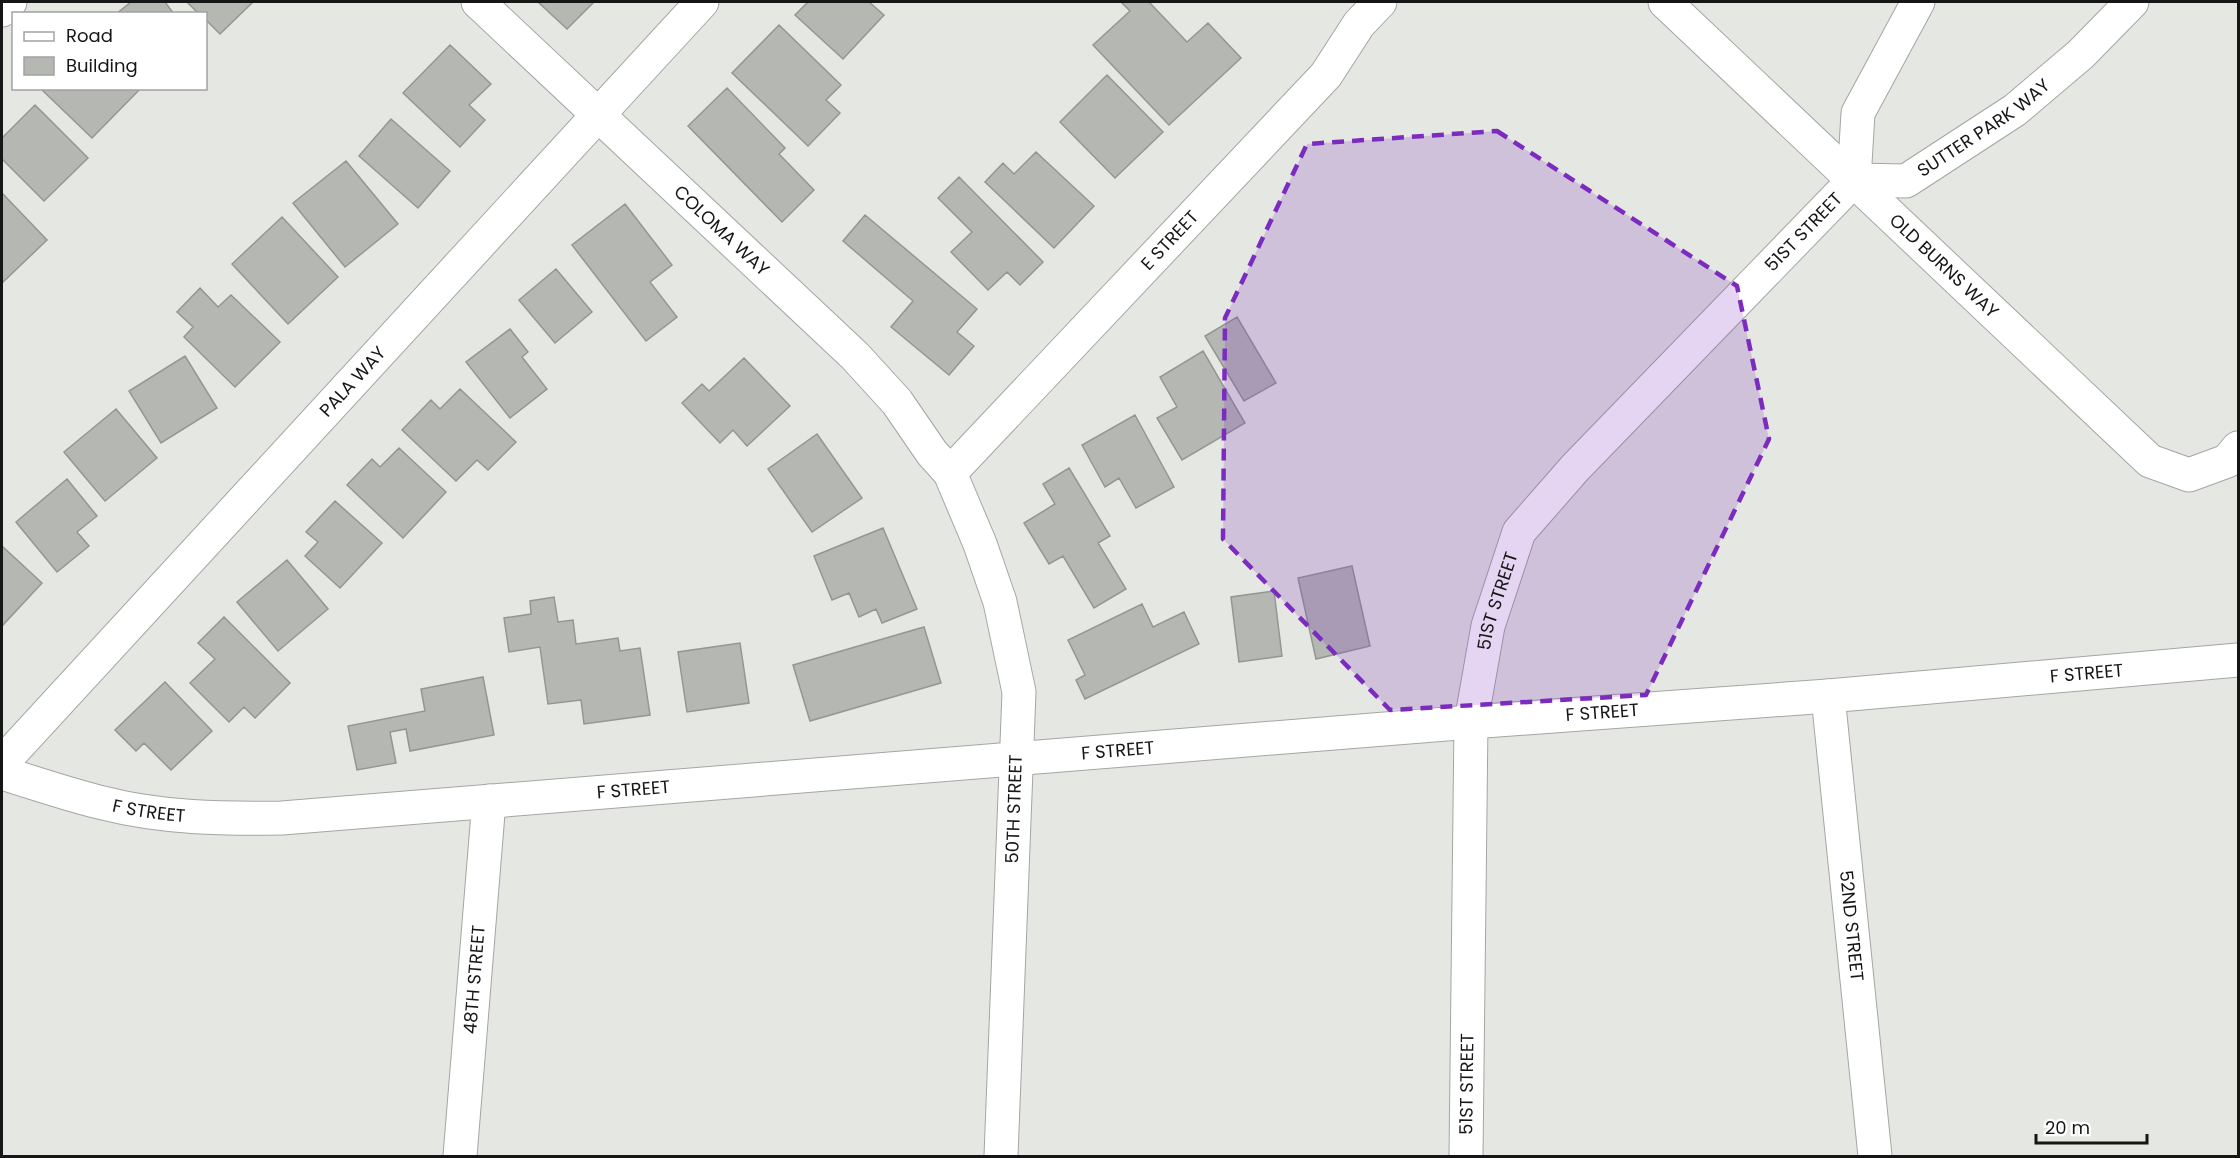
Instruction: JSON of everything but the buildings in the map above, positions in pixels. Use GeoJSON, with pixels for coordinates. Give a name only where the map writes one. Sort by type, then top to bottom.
{"type":"FeatureCollection","features":[{"type":"Feature","properties":{"kind":"street"},"geometry":{"type":"LineString","coordinates":[[2,10],[10,2]]}},
{"type":"Feature","properties":{"kind":"street","name":"COLOMA WAY"},"geometry":{"type":"LineString","coordinates":[[478,2],[855,356],[897,402],[932,453],[950,473]]}},
{"type":"Feature","properties":{"kind":"street","name":"PALA WAY"},"geometry":{"type":"LineString","coordinates":[[2,763],[702,2]]}},
{"type":"Feature","properties":{"kind":"street","name":"E STREET"},"geometry":{"type":"LineString","coordinates":[[950,473],[1326,75],[1359,24],[1380,2]]}},
{"type":"Feature","properties":{"kind":"street","name":"OLD BURNS WAY"},"geometry":{"type":"LineString","coordinates":[[1665,2],[2150,460],[2189,475],[2227,461],[2238,447]]}},
{"type":"Feature","properties":{"kind":"street"},"geometry":{"type":"LineString","coordinates":[[1854,180],[1858,113],[1918,2]]}},
{"type":"Feature","properties":{"kind":"street","name":"SUTTER PARK WAY"},"geometry":{"type":"LineString","coordinates":[[1854,180],[1906,181],[2015,110],[2082,54],[2132,2]]}},
{"type":"Feature","properties":{"kind":"street","name":"51ST STREET"},"geometry":{"type":"LineString","coordinates":[[1466,1156],[1471,722],[1488,626],[1519,532],[1575,468],[1854,180]]}},
{"type":"Feature","properties":{"kind":"street","name":"50TH STREET"},"geometry":{"type":"LineString","coordinates":[[950,473],[980,544],[1000,602],[1019,692],[1001,1156]]}},
{"type":"Feature","properties":{"kind":"street","name":"F STREET"},"geometry":{"type":"LineString","coordinates":[[2,773],[103,803],[160,814],[218,819],[282,818],[1471,722],[1828,696],[2238,660]]}},
{"type":"Feature","properties":{"kind":"street","name":"52ND STREET"},"geometry":{"type":"LineString","coordinates":[[1828,696],[1875,1156]]}},
{"type":"Feature","properties":{"kind":"street","name":"48TH STREET"},"geometry":{"type":"LineString","coordinates":[[460,1156],[489,801]]}},
{"type":"Feature","properties":{"kind":"highlighted area"},"geometry":{"type":"Polygon","coordinates":[[[1497,131],[1737,286],[1769,439],[1646,695],[1390,710],[1223,539],[1225,318],[1307,144],[1497,131]]]}}]}
